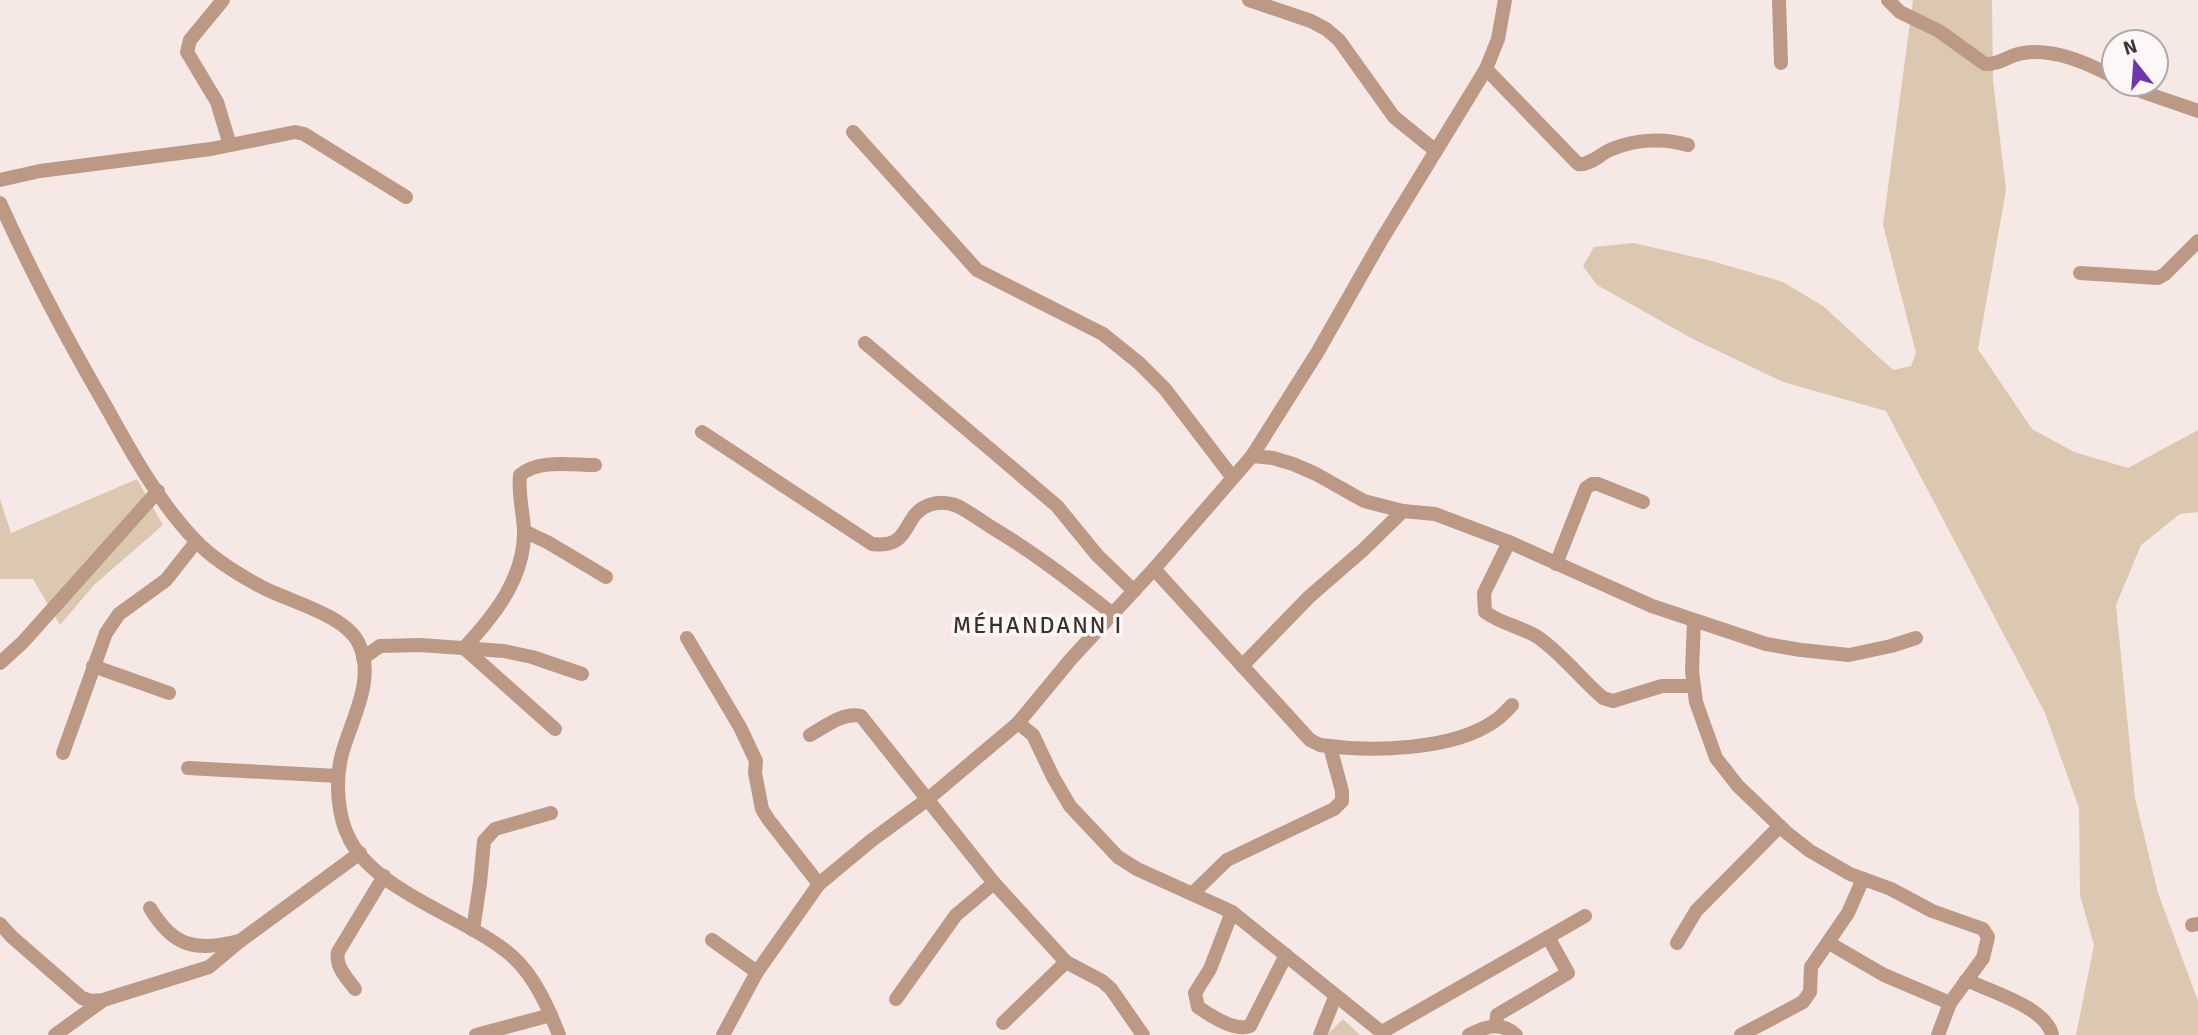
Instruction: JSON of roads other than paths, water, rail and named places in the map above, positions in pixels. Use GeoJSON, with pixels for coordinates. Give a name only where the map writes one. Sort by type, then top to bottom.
{"type":"FeatureCollection","features":[{"type":"Feature","properties":{"kind":"street"},"geometry":{"type":"LineString","coordinates":[[223,0],[190,40],[187,52],[217,102],[230,145]]}},
{"type":"Feature","properties":{"kind":"street"},"geometry":{"type":"LineString","coordinates":[[1248,0],[1311,21],[1326,29],[1339,40],[1394,117],[1436,151]]}},
{"type":"Feature","properties":{"kind":"street"},"geometry":{"type":"LineString","coordinates":[[723,1035],[757,972],[819,884],[872,840],[928,799],[1018,723],[1070,659],[1154,569],[1252,456],[1317,353],[1382,239],[1486,69],[1497,39],[1505,0]]}},
{"type":"Feature","properties":{"kind":"street"},"geometry":{"type":"LineString","coordinates":[[1779,0],[1781,63]]}},
{"type":"Feature","properties":{"kind":"street"},"geometry":{"type":"LineString","coordinates":[[1888,0],[1900,12],[1939,31],[1985,64],[1994,64],[2024,52],[2083,61],[2100,70]]}},
{"type":"Feature","properties":{"kind":"street"},"geometry":{"type":"LineString","coordinates":[[1486,69],[1578,164],[1584,165],[1612,148],[1633,143],[1656,140],[1688,145]]}},
{"type":"Feature","properties":{"kind":"street"},"geometry":{"type":"LineString","coordinates":[[2160,98],[2198,111]]}},
{"type":"Feature","properties":{"kind":"street"},"geometry":{"type":"LineString","coordinates":[[853,132],[977,270],[1103,334],[1139,363],[1165,389],[1233,478]]}},
{"type":"Feature","properties":{"kind":"street"},"geometry":{"type":"LineString","coordinates":[[0,180],[40,171],[230,145],[280,134],[304,134],[406,197]]}},
{"type":"Feature","properties":{"kind":"street"},"geometry":{"type":"LineString","coordinates":[[0,203],[76,354],[128,446],[196,542],[220,562],[259,586],[331,617],[347,627],[359,643],[363,658],[359,711],[342,754],[338,776],[342,817],[350,840],[384,876],[512,956],[529,975],[559,1035]]}},
{"type":"Feature","properties":{"kind":"street"},"geometry":{"type":"LineString","coordinates":[[2080,273],[2158,278],[2198,240]]}},
{"type":"Feature","properties":{"kind":"street"},"geometry":{"type":"LineString","coordinates":[[865,343],[1057,506],[1097,555],[1134,591]]}},
{"type":"Feature","properties":{"kind":"street"},"geometry":{"type":"LineString","coordinates":[[702,432],[872,544],[886,546],[897,541],[925,506],[939,502],[956,506],[1033,552],[1113,614]]}},
{"type":"Feature","properties":{"kind":"street"},"geometry":{"type":"LineString","coordinates":[[1252,456],[1293,464],[1364,501],[1435,514],[1509,542],[1652,606],[1766,644],[1849,654],[1916,638]]}},
{"type":"Feature","properties":{"kind":"street"},"geometry":{"type":"LineString","coordinates":[[464,648],[489,622],[507,594],[521,561],[524,531],[520,475],[540,466],[595,465]]}},
{"type":"Feature","properties":{"kind":"street"},"geometry":{"type":"LineString","coordinates":[[1556,564],[1586,488],[1591,484],[1598,484],[1643,502]]}},
{"type":"Feature","properties":{"kind":"street"},"geometry":{"type":"LineString","coordinates":[[0,663],[23,642],[158,491]]}},
{"type":"Feature","properties":{"kind":"street"},"geometry":{"type":"LineString","coordinates":[[1242,666],[1309,597],[1353,560],[1403,510]]}},
{"type":"Feature","properties":{"kind":"street"},"geometry":{"type":"LineString","coordinates":[[524,531],[607,578]]}},
{"type":"Feature","properties":{"kind":"street"},"geometry":{"type":"LineString","coordinates":[[63,753],[106,633],[119,614],[166,580],[196,542]]}},
{"type":"Feature","properties":{"kind":"street"},"geometry":{"type":"LineString","coordinates":[[1509,542],[1484,593],[1486,612],[1537,637],[1603,698],[1614,701],[1662,686],[1693,686]]}},
{"type":"Feature","properties":{"kind":"street"},"geometry":{"type":"LineString","coordinates":[[1154,569],[1310,740],[1320,745],[1417,747],[1447,741],[1496,721],[1512,705]]}},
{"type":"Feature","properties":{"kind":"street"},"geometry":{"type":"LineString","coordinates":[[1694,621],[1693,686],[1708,735],[1722,768],[1780,826],[1810,851],[1932,911],[1983,929],[1988,937],[1983,958],[1950,1003],[1938,1035]]}},
{"type":"Feature","properties":{"kind":"street"},"geometry":{"type":"LineString","coordinates":[[687,638],[740,727],[755,761],[762,809],[819,884]]}},
{"type":"Feature","properties":{"kind":"street"},"geometry":{"type":"LineString","coordinates":[[363,658],[380,646],[464,648],[504,651],[532,657],[582,674]]}},
{"type":"Feature","properties":{"kind":"street"},"geometry":{"type":"LineString","coordinates":[[464,648],[555,729]]}},
{"type":"Feature","properties":{"kind":"street"},"geometry":{"type":"LineString","coordinates":[[93,666],[169,693]]}},
{"type":"Feature","properties":{"kind":"street"},"geometry":{"type":"LineString","coordinates":[[810,735],[842,717],[852,714],[861,716],[994,883],[1066,962],[1102,981],[1111,989],[1143,1035]]}},
{"type":"Feature","properties":{"kind":"street"},"geometry":{"type":"LineString","coordinates":[[1018,723],[1033,735],[1070,806],[1118,857],[1137,869],[1233,912],[1335,997],[1384,1033],[1585,916]]}},
{"type":"Feature","properties":{"kind":"street"},"geometry":{"type":"LineString","coordinates":[[1193,893],[1227,860],[1334,809],[1342,801],[1342,791],[1330,747]]}},
{"type":"Feature","properties":{"kind":"street"},"geometry":{"type":"LineString","coordinates":[[188,768],[338,776]]}},
{"type":"Feature","properties":{"kind":"street"},"geometry":{"type":"LineString","coordinates":[[473,930],[484,841],[495,829],[551,813]]}},
{"type":"Feature","properties":{"kind":"street"},"geometry":{"type":"LineString","coordinates":[[1677,943],[1696,911],[1780,826]]}},
{"type":"Feature","properties":{"kind":"street"},"geometry":{"type":"LineString","coordinates":[[0,924],[82,998],[91,1001],[103,1000],[209,967],[360,853]]}},
{"type":"Feature","properties":{"kind":"street"},"geometry":{"type":"LineString","coordinates":[[355,989],[339,968],[338,952],[384,876]]}},
{"type":"Feature","properties":{"kind":"street"},"geometry":{"type":"LineString","coordinates":[[1741,1035],[1760,1031],[1803,1002],[1810,992],[1811,967],[1848,913],[1863,879]]}},
{"type":"Feature","properties":{"kind":"street"},"geometry":{"type":"LineString","coordinates":[[897,999],[956,915],[994,883]]}},
{"type":"Feature","properties":{"kind":"street"},"geometry":{"type":"LineString","coordinates":[[150,908],[172,936],[188,945],[204,947],[240,941]]}},
{"type":"Feature","properties":{"kind":"street"},"geometry":{"type":"LineString","coordinates":[[1233,912],[1210,969],[1195,993],[1198,1007],[1236,1027],[1250,1026],[1286,955]]}},
{"type":"Feature","properties":{"kind":"street"},"geometry":{"type":"LineString","coordinates":[[1496,1026],[1497,1015],[1567,974],[1548,937]]}},
{"type":"Feature","properties":{"kind":"street"},"geometry":{"type":"LineString","coordinates":[[712,940],[757,972]]}},
{"type":"Feature","properties":{"kind":"street"},"geometry":{"type":"LineString","coordinates":[[1829,943],[1884,975],[1950,1003]]}},
{"type":"Feature","properties":{"kind":"street"},"geometry":{"type":"LineString","coordinates":[[1003,1023],[1066,962]]}},
{"type":"Feature","properties":{"kind":"street"},"geometry":{"type":"LineString","coordinates":[[1966,980],[2029,1008],[2048,1023],[2052,1035]]}},
{"type":"Feature","properties":{"kind":"street"},"geometry":{"type":"LineString","coordinates":[[1320,1035],[1335,997]]}},
{"type":"Feature","properties":{"kind":"street"},"geometry":{"type":"LineString","coordinates":[[55,1035],[103,1000]]}},
{"type":"Feature","properties":{"kind":"street"},"geometry":{"type":"LineString","coordinates":[[476,1035],[551,1015]]}},
{"type":"Feature","properties":{"kind":"street"},"geometry":{"type":"LineString","coordinates":[[1469,1035],[1483,1028],[1496,1026],[1505,1027],[1516,1035]]}},
{"type":"Feature","properties":{"kind":"district","name":"MÉHANDANN I"},"geometry":{"type":"Point","coordinates":[1038,625]}}]}
